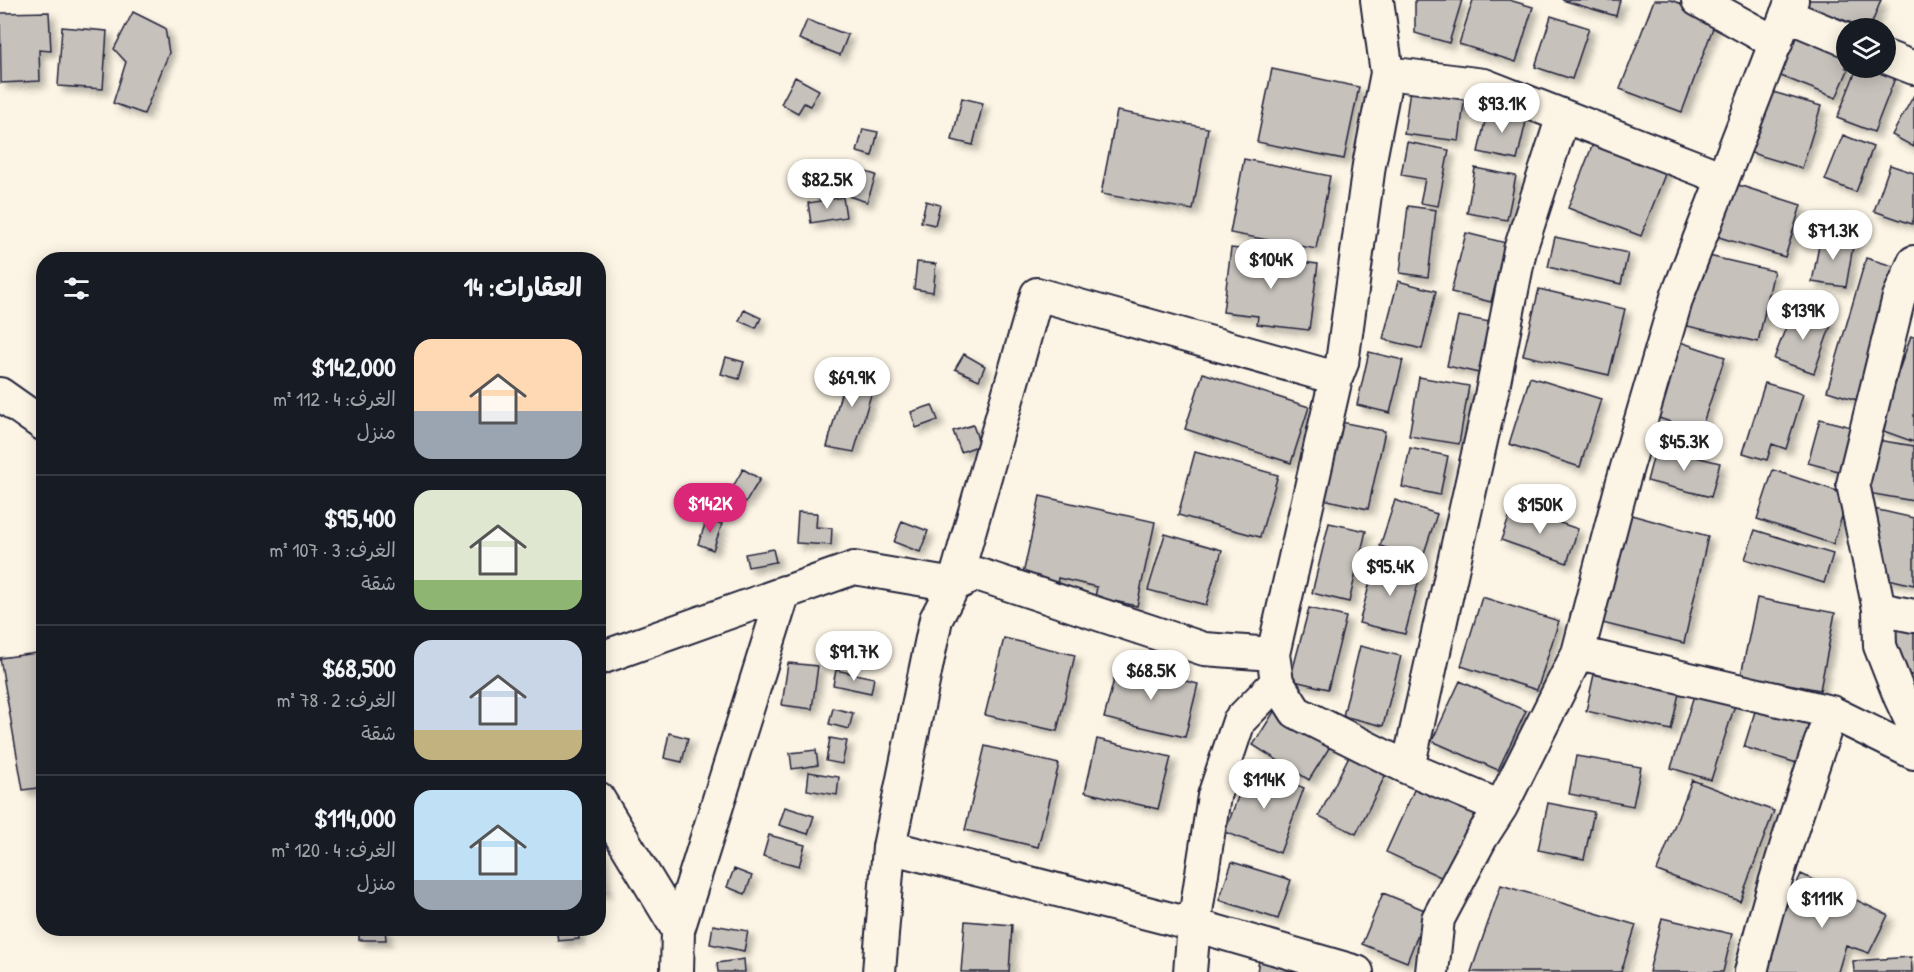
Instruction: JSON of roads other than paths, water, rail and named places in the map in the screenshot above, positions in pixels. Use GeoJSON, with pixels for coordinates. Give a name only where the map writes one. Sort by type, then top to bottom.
{"type":"FeatureCollection","features":[{"type":"Feature","properties":{"kind":"street"},"geometry":{"type":"LineString","coordinates":[[1190,972],[1194,925],[1214,796],[1239,721],[1275,668],[1336,378],[1342,363],[1369,165],[1387,73],[1377,0]]}},
{"type":"Feature","properties":{"kind":"street"},"geometry":{"type":"LineString","coordinates":[[1698,0],[1785,19],[1836,37]]}},
{"type":"Feature","properties":{"kind":"street"},"geometry":{"type":"LineString","coordinates":[[1432,972],[1438,919],[1480,837],[1502,807],[1578,653],[1623,481],[1677,297],[1785,19]]}},
{"type":"Feature","properties":{"kind":"street"},"geometry":{"type":"LineString","coordinates":[[1896,61],[1914,68]]}},
{"type":"Feature","properties":{"kind":"street"},"geometry":{"type":"LineString","coordinates":[[1387,73],[1484,85],[1723,178]]}},
{"type":"Feature","properties":{"kind":"street"},"geometry":{"type":"LineString","coordinates":[[1408,768],[1493,387],[1520,250],[1563,116]]}},
{"type":"Feature","properties":{"kind":"street"},"geometry":{"type":"LineString","coordinates":[[1914,262],[1899,297],[1853,484],[1879,609],[1880,646],[1914,727]]}},
{"type":"Feature","properties":{"kind":"street"},"geometry":{"type":"LineString","coordinates":[[879,972],[889,847],[936,619],[954,585],[1037,294],[1336,378]]}},
{"type":"Feature","properties":{"kind":"street"},"geometry":{"type":"LineString","coordinates":[[0,394],[36,419]]}},
{"type":"Feature","properties":{"kind":"street"},"geometry":{"type":"LineString","coordinates":[[606,656],[854,568],[954,585],[977,574],[1204,649],[1275,668],[1296,712],[1408,768],[1502,807]]}},
{"type":"Feature","properties":{"kind":"street"},"geometry":{"type":"LineString","coordinates":[[677,972],[678,930],[784,592]]}},
{"type":"Feature","properties":{"kind":"street"},"geometry":{"type":"LineString","coordinates":[[1879,609],[1914,616]]}},
{"type":"Feature","properties":{"kind":"street"},"geometry":{"type":"LineString","coordinates":[[1578,653],[1831,712],[1914,753]]}},
{"type":"Feature","properties":{"kind":"street"},"geometry":{"type":"LineString","coordinates":[[1751,972],[1762,924],[1782,859],[1831,712]]}},
{"type":"Feature","properties":{"kind":"street"},"geometry":{"type":"LineString","coordinates":[[606,811],[678,930]]}},
{"type":"Feature","properties":{"kind":"street"},"geometry":{"type":"LineString","coordinates":[[889,847],[1194,925],[1358,972]]}}]}
